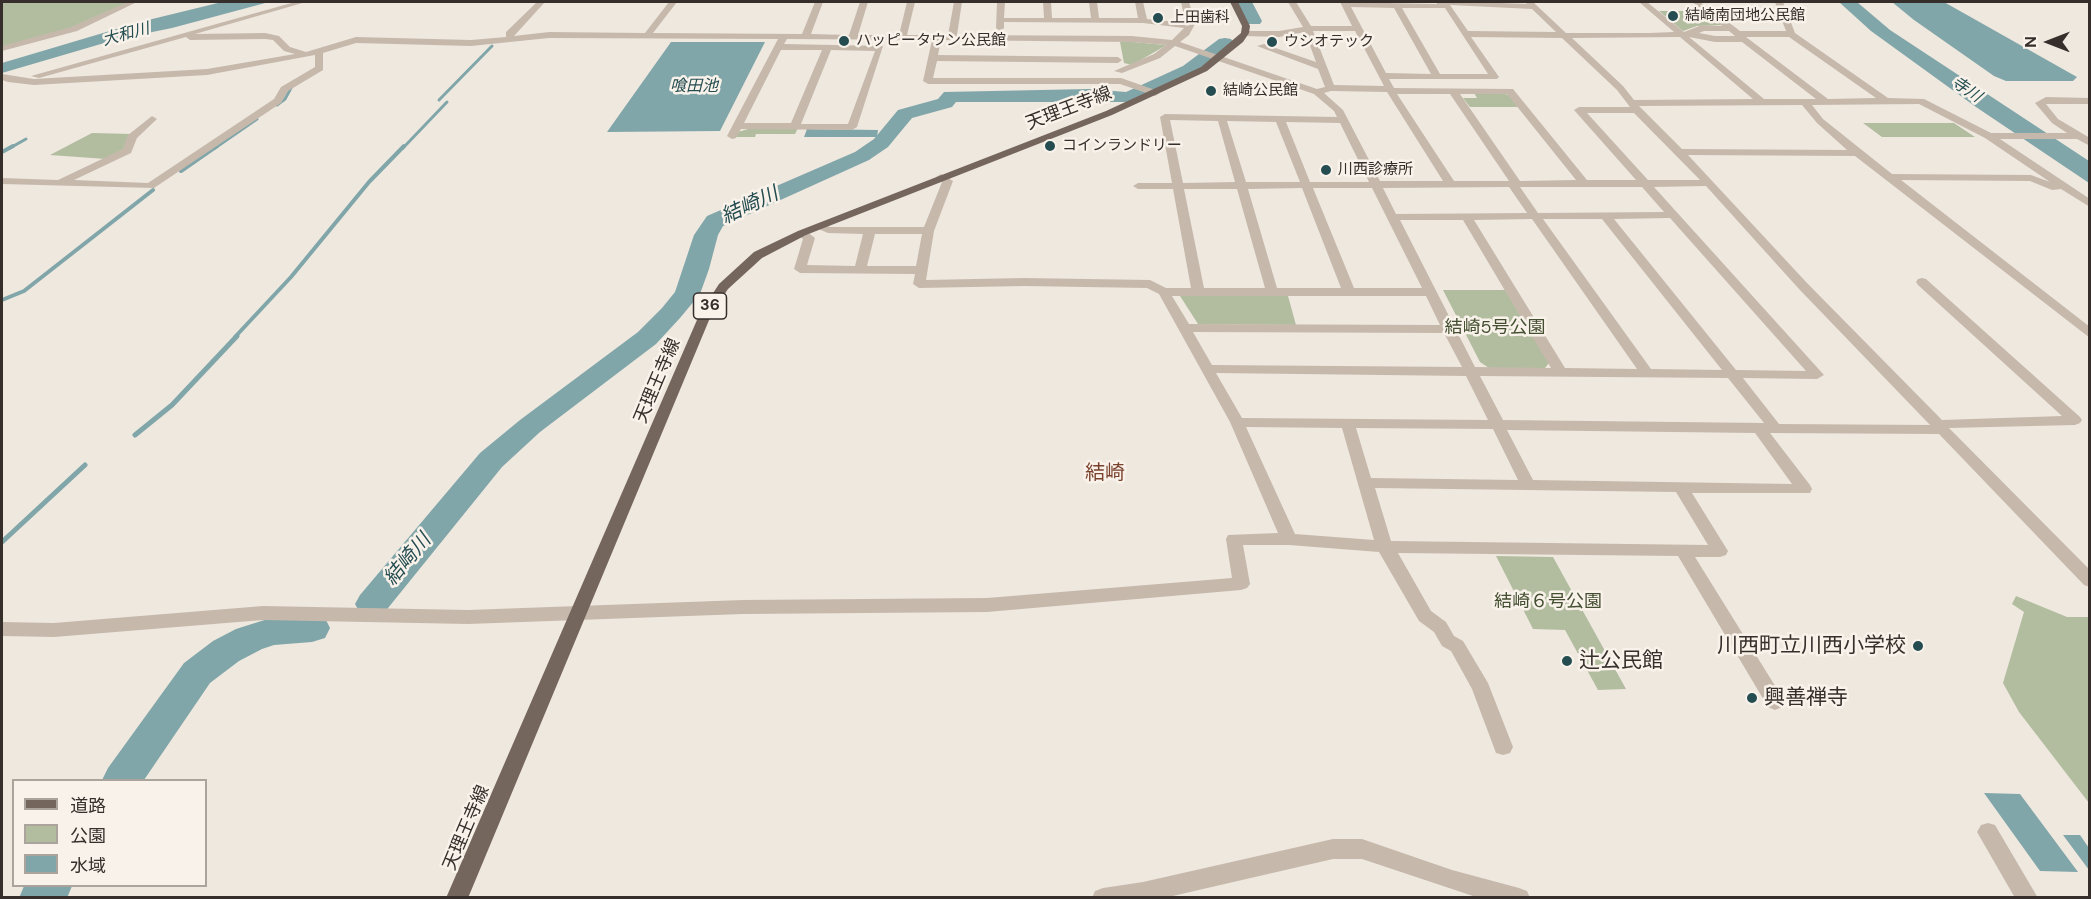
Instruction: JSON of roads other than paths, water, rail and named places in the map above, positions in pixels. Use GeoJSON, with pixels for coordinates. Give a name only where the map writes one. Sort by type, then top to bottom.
{"type":"FeatureCollection","features":[{"type":"Feature","properties":{"kind":"main road"},"geometry":{"type":"LineString","coordinates":[[1234,2],[1246,27],[1245,33]]}},
{"type":"Feature","properties":{"kind":"main road","name":"天理王寺線"},"geometry":{"type":"LineString","coordinates":[[457,897],[706,313],[714,299],[747,263],[772,247],[941,177],[1155,93],[1204,69],[1245,33]]}},
{"type":"Feature","properties":{"kind":"street"},"geometry":{"type":"LineString","coordinates":[[2,50],[74,29],[133,2]]}},
{"type":"Feature","properties":{"kind":"street"},"geometry":{"type":"LineString","coordinates":[[2,87],[11,79],[302,2]]}},
{"type":"Feature","properties":{"kind":"street"},"geometry":{"type":"LineString","coordinates":[[511,38],[509,34],[541,2]]}},
{"type":"Feature","properties":{"kind":"street"},"geometry":{"type":"LineString","coordinates":[[647,36],[673,2]]}},
{"type":"Feature","properties":{"kind":"street"},"geometry":{"type":"LineString","coordinates":[[806,35],[819,2]]}},
{"type":"Feature","properties":{"kind":"street"},"geometry":{"type":"LineString","coordinates":[[853,36],[864,2]]}},
{"type":"Feature","properties":{"kind":"street"},"geometry":{"type":"LineString","coordinates":[[903,36],[911,2]]}},
{"type":"Feature","properties":{"kind":"street"},"geometry":{"type":"LineString","coordinates":[[952,37],[958,2]]}},
{"type":"Feature","properties":{"kind":"street"},"geometry":{"type":"LineString","coordinates":[[999,38],[1001,2]]}},
{"type":"Feature","properties":{"kind":"street"},"geometry":{"type":"LineString","coordinates":[[1047,2],[1048,20]]}},
{"type":"Feature","properties":{"kind":"street"},"geometry":{"type":"LineString","coordinates":[[1093,2],[1095,20]]}},
{"type":"Feature","properties":{"kind":"street"},"geometry":{"type":"LineString","coordinates":[[1139,2],[1143,21]]}},
{"type":"Feature","properties":{"kind":"street"},"geometry":{"type":"LineString","coordinates":[[1120,76],[1156,56],[1186,33],[1191,21],[1185,2]]}},
{"type":"Feature","properties":{"kind":"street"},"geometry":{"type":"LineString","coordinates":[[1292,2],[1308,29],[1330,88]]}},
{"type":"Feature","properties":{"kind":"street"},"geometry":{"type":"LineString","coordinates":[[1440,2],[1532,4],[1620,88],[1634,106],[1710,183],[1803,286],[2090,581]]}},
{"type":"Feature","properties":{"kind":"street"},"geometry":{"type":"LineString","coordinates":[[1643,2],[1686,33],[1762,102]]}},
{"type":"Feature","properties":{"kind":"street"},"geometry":{"type":"LineString","coordinates":[[1696,2],[1826,102]]}},
{"type":"Feature","properties":{"kind":"street"},"geometry":{"type":"LineString","coordinates":[[1779,2],[1791,34],[1886,100]]}},
{"type":"Feature","properties":{"kind":"street"},"geometry":{"type":"LineString","coordinates":[[1344,3],[1447,6],[1494,77],[1384,76]]}},
{"type":"Feature","properties":{"kind":"street"},"geometry":{"type":"LineString","coordinates":[[1344,3],[1390,90],[1450,184]]}},
{"type":"Feature","properties":{"kind":"street"},"geometry":{"type":"LineString","coordinates":[[1397,6],[1437,77]]}},
{"type":"Feature","properties":{"kind":"street"},"geometry":{"type":"LineString","coordinates":[[1714,15],[1784,16]]}},
{"type":"Feature","properties":{"kind":"street"},"geometry":{"type":"LineString","coordinates":[[1001,20],[1143,21],[1190,26]]}},
{"type":"Feature","properties":{"kind":"street"},"geometry":{"type":"LineString","coordinates":[[1245,33],[1278,34],[1308,29],[1359,28]]}},
{"type":"Feature","properties":{"kind":"street"},"geometry":{"type":"LineString","coordinates":[[1686,33],[1702,28],[1738,34],[1791,34]]}},
{"type":"Feature","properties":{"kind":"street"},"geometry":{"type":"LineString","coordinates":[[1466,34],[1686,33],[1715,39],[1738,34]]}},
{"type":"Feature","properties":{"kind":"street"},"geometry":{"type":"LineString","coordinates":[[11,79],[207,72],[320,52],[344,42],[356,40],[471,43],[549,35],[806,35],[1115,39],[1174,43],[1317,92],[1333,104],[1528,485]]}},
{"type":"Feature","properties":{"kind":"street"},"geometry":{"type":"LineString","coordinates":[[732,136],[784,35]]}},
{"type":"Feature","properties":{"kind":"street"},"geometry":{"type":"LineString","coordinates":[[103,56],[186,38],[265,36],[276,38],[287,49],[306,53]]}},
{"type":"Feature","properties":{"kind":"street"},"geometry":{"type":"LineString","coordinates":[[937,37],[928,81],[1120,76],[1155,93]]}},
{"type":"Feature","properties":{"kind":"street"},"geometry":{"type":"LineString","coordinates":[[1115,39],[1120,76]]}},
{"type":"Feature","properties":{"kind":"street"},"geometry":{"type":"LineString","coordinates":[[1261,46],[1322,67]]}},
{"type":"Feature","properties":{"kind":"street"},"geometry":{"type":"LineString","coordinates":[[738,126],[852,127],[880,48],[778,47]]}},
{"type":"Feature","properties":{"kind":"street"},"geometry":{"type":"LineString","coordinates":[[795,126],[828,47]]}},
{"type":"Feature","properties":{"kind":"street"},"geometry":{"type":"LineString","coordinates":[[2,181],[150,186],[278,101],[284,90],[320,68],[320,52]]}},
{"type":"Feature","properties":{"kind":"street"},"geometry":{"type":"LineString","coordinates":[[932,58],[1118,60]]}},
{"type":"Feature","properties":{"kind":"street"},"geometry":{"type":"LineString","coordinates":[[1317,92],[1330,88],[1510,91],[1584,184]]}},
{"type":"Feature","properties":{"kind":"street"},"geometry":{"type":"LineString","coordinates":[[1453,91],[1514,178],[1515,188],[1648,375]]}},
{"type":"Feature","properties":{"kind":"street"},"geometry":{"type":"LineString","coordinates":[[2090,101],[2046,100],[2040,103],[2055,121],[2075,136],[2090,143]]}},
{"type":"Feature","properties":{"kind":"street"},"geometry":{"type":"LineString","coordinates":[[1209,369],[1816,375],[1579,110],[1762,102],[1921,101],[1993,136],[2090,204]]}},
{"type":"Feature","properties":{"kind":"street"},"geometry":{"type":"LineString","coordinates":[[1806,103],[1820,121],[1857,153],[1938,213],[2090,334]]}},
{"type":"Feature","properties":{"kind":"street"},"geometry":{"type":"LineString","coordinates":[[1198,292],[1165,117],[1343,120]]}},
{"type":"Feature","properties":{"kind":"street"},"geometry":{"type":"LineString","coordinates":[[57,184],[127,151],[135,133],[152,119]]}},
{"type":"Feature","properties":{"kind":"street"},"geometry":{"type":"LineString","coordinates":[[1222,119],[1272,292]]}},
{"type":"Feature","properties":{"kind":"street"},"geometry":{"type":"LineString","coordinates":[[1280,119],[1349,292]]}},
{"type":"Feature","properties":{"kind":"street"},"geometry":{"type":"LineString","coordinates":[[1993,136],[2075,136]]}},
{"type":"Feature","properties":{"kind":"street"},"geometry":{"type":"LineString","coordinates":[[1680,152],[1857,153]]}},
{"type":"Feature","properties":{"kind":"street"},"geometry":{"type":"LineString","coordinates":[[941,177],[948,181],[928,231],[919,284],[1024,282],[1150,284],[1164,292],[1430,292]]}},
{"type":"Feature","properties":{"kind":"street"},"geometry":{"type":"LineString","coordinates":[[1890,177],[2031,178],[2076,195]]}},
{"type":"Feature","properties":{"kind":"street"},"geometry":{"type":"LineString","coordinates":[[1138,186],[1710,183]]}},
{"type":"Feature","properties":{"kind":"street"},"geometry":{"type":"LineString","coordinates":[[1392,217],[1673,215]]}},
{"type":"Feature","properties":{"kind":"street"},"geometry":{"type":"LineString","coordinates":[[1467,216],[1561,373]]}},
{"type":"Feature","properties":{"kind":"street"},"geometry":{"type":"LineString","coordinates":[[1606,216],[1776,429]]}},
{"type":"Feature","properties":{"kind":"street"},"geometry":{"type":"LineString","coordinates":[[820,226],[828,230],[928,231]]}},
{"type":"Feature","properties":{"kind":"street"},"geometry":{"type":"LineString","coordinates":[[860,269],[870,231]]}},
{"type":"Feature","properties":{"kind":"street"},"geometry":{"type":"LineString","coordinates":[[802,233],[809,238],[800,269],[921,270]]}},
{"type":"Feature","properties":{"kind":"street"},"geometry":{"type":"LineString","coordinates":[[1237,422],[1937,430],[1943,428],[1946,423],[2075,420],[1922,282]]}},
{"type":"Feature","properties":{"kind":"street"},"geometry":{"type":"LineString","coordinates":[[1164,292],[1237,422],[1289,539]]}},
{"type":"Feature","properties":{"kind":"street"},"geometry":{"type":"LineString","coordinates":[[1185,328],[1449,329]]}},
{"type":"Feature","properties":{"kind":"street"},"geometry":{"type":"LineString","coordinates":[[1348,424],[1384,547],[1391,555],[1425,616],[1440,627],[1448,641],[1457,646],[1480,688],[1503,747]]}},
{"type":"Feature","properties":{"kind":"street"},"geometry":{"type":"LineString","coordinates":[[1367,483],[1804,489],[1759,428]]}},
{"type":"Feature","properties":{"kind":"street"},"geometry":{"type":"LineString","coordinates":[[2,629],[54,630],[262,613],[468,617],[743,607],[987,605],[1241,585],[1234,539],[1289,539],[1384,547],[1720,551],[1681,488]]}},
{"type":"Feature","properties":{"kind":"street"},"geometry":{"type":"LineString","coordinates":[[1683,550],[1775,702]]}},
{"type":"Feature","properties":{"kind":"street"},"geometry":{"type":"LineString","coordinates":[[1988,832],[2027,897]]}},
{"type":"Feature","properties":{"kind":"street"},"geometry":{"type":"LineString","coordinates":[[1103,897],[1143,892],[1333,849],[1362,849],[1452,880],[1519,897]]}},
{"type":"Feature","properties":{"kind":"water","name":"大和川"},"geometry":{"type":"Polygon","coordinates":[[[222,2],[269,2],[172,28],[118,39],[2,73],[2,63],[140,22],[222,2]]]}},
{"type":"Feature","properties":{"kind":"water","name":"寺川"},"geometry":{"type":"Polygon","coordinates":[[[1839,2],[1857,2],[1890,30],[2089,161],[2089,183],[1976,107],[1871,31],[1839,2]]]}},
{"type":"Feature","properties":{"kind":"water"},"geometry":{"type":"Polygon","coordinates":[[[1892,2],[1944,2],[2077,77],[2073,81],[2006,81],[1994,76],[1892,2]]]}},
{"type":"Feature","properties":{"kind":"water","name":"喰田池"},"geometry":{"type":"Polygon","coordinates":[[[671,42],[765,42],[720,131],[607,132],[671,42]]]}},
{"type":"Feature","properties":{"kind":"water"},"geometry":{"type":"Polygon","coordinates":[[[807,129],[878,130],[877,137],[804,137],[807,129]]]}},
{"type":"Feature","properties":{"kind":"water"},"geometry":{"type":"Polygon","coordinates":[[[1984,793],[2020,794],[2078,872],[2040,871],[1984,793]]]}},
{"type":"Feature","properties":{"kind":"water"},"geometry":{"type":"Polygon","coordinates":[[[2063,835],[2080,835],[2089,848],[2089,870],[2063,835]]]}},
{"type":"Feature","properties":{"kind":"waterway","name":"結崎川"},"geometry":{"type":"LineString","coordinates":[[1244,2],[1254,21]]}},
{"type":"Feature","properties":{"kind":"waterway","name":"結崎川"},"geometry":{"type":"LineString","coordinates":[[372,604],[491,460],[530,426],[647,338],[671,313],[687,294],[697,269],[706,235],[715,221],[862,156],[881,143],[905,114],[945,103],[951,96],[1089,95],[1129,98],[1189,70],[1225,43]]}},
{"type":"Feature","properties":{"kind":"waterway"},"geometry":{"type":"LineString","coordinates":[[439,100],[492,46]]}},
{"type":"Feature","properties":{"kind":"waterway"},"geometry":{"type":"LineString","coordinates":[[277,105],[285,99],[291,88]]}},
{"type":"Feature","properties":{"kind":"waterway"},"geometry":{"type":"LineString","coordinates":[[403,148],[447,102]]}},
{"type":"Feature","properties":{"kind":"waterway"},"geometry":{"type":"LineString","coordinates":[[215,148],[257,119]]}},
{"type":"Feature","properties":{"kind":"waterway"},"geometry":{"type":"LineString","coordinates":[[10,148],[26,139]]}},
{"type":"Feature","properties":{"kind":"waterway"},"geometry":{"type":"LineString","coordinates":[[2,152],[13,146]]}},
{"type":"Feature","properties":{"kind":"waterway"},"geometry":{"type":"LineString","coordinates":[[181,171],[217,146]]}},
{"type":"Feature","properties":{"kind":"waterway"},"geometry":{"type":"LineString","coordinates":[[235,337],[291,277],[369,182],[404,146]]}},
{"type":"Feature","properties":{"kind":"waterway"},"geometry":{"type":"LineString","coordinates":[[2,300],[24,291],[153,190]]}},
{"type":"Feature","properties":{"kind":"waterway"},"geometry":{"type":"LineString","coordinates":[[135,435],[172,405],[237,336]]}},
{"type":"Feature","properties":{"kind":"waterway"},"geometry":{"type":"LineString","coordinates":[[2,542],[85,465]]}},
{"type":"Feature","properties":{"kind":"waterway","name":"結崎川"},"geometry":{"type":"LineString","coordinates":[[123,779],[197,673],[226,651],[249,639],[274,631],[312,628]]}},
{"type":"Feature","properties":{"kind":"waterway","name":"結崎川"},"geometry":{"type":"LineString","coordinates":[[41,898],[49,887]]}},
{"type":"Feature","properties":{"kind":"place","name":"結崎南団地公民館"},"geometry":{"type":"Point","coordinates":[1673,16]}},
{"type":"Feature","properties":{"kind":"place","name":"上田歯科"},"geometry":{"type":"Point","coordinates":[1158,18]}},
{"type":"Feature","properties":{"kind":"place","name":"ハッピータウン公民館"},"geometry":{"type":"Point","coordinates":[844,41]}},
{"type":"Feature","properties":{"kind":"place","name":"ウシオテック"},"geometry":{"type":"Point","coordinates":[1272,42]}},
{"type":"Feature","properties":{"kind":"place","name":"結崎公民館"},"geometry":{"type":"Point","coordinates":[1211,91]}},
{"type":"Feature","properties":{"kind":"place","name":"コインランドリー"},"geometry":{"type":"Point","coordinates":[1050,146]}},
{"type":"Feature","properties":{"kind":"place","name":"川西診療所"},"geometry":{"type":"Point","coordinates":[1326,170]}},
{"type":"Feature","properties":{"kind":"place","name":"川西町立川西小学校"},"geometry":{"type":"Point","coordinates":[1918,646]}},
{"type":"Feature","properties":{"kind":"place","name":"辻公民館"},"geometry":{"type":"Point","coordinates":[1567,661]}},
{"type":"Feature","properties":{"kind":"place","name":"興善禅寺"},"geometry":{"type":"Point","coordinates":[1752,698]}},
{"type":"Feature","properties":{"kind":"district","name":"結崎"},"geometry":{"type":"Point","coordinates":[1105,474]}},
{"type":"Feature","properties":{"kind":"park label","name":"結崎5号公園"},"geometry":{"type":"Point","coordinates":[1495,328]}},
{"type":"Feature","properties":{"kind":"park label","name":"結崎６号公園"},"geometry":{"type":"Point","coordinates":[1548,602]}}]}
